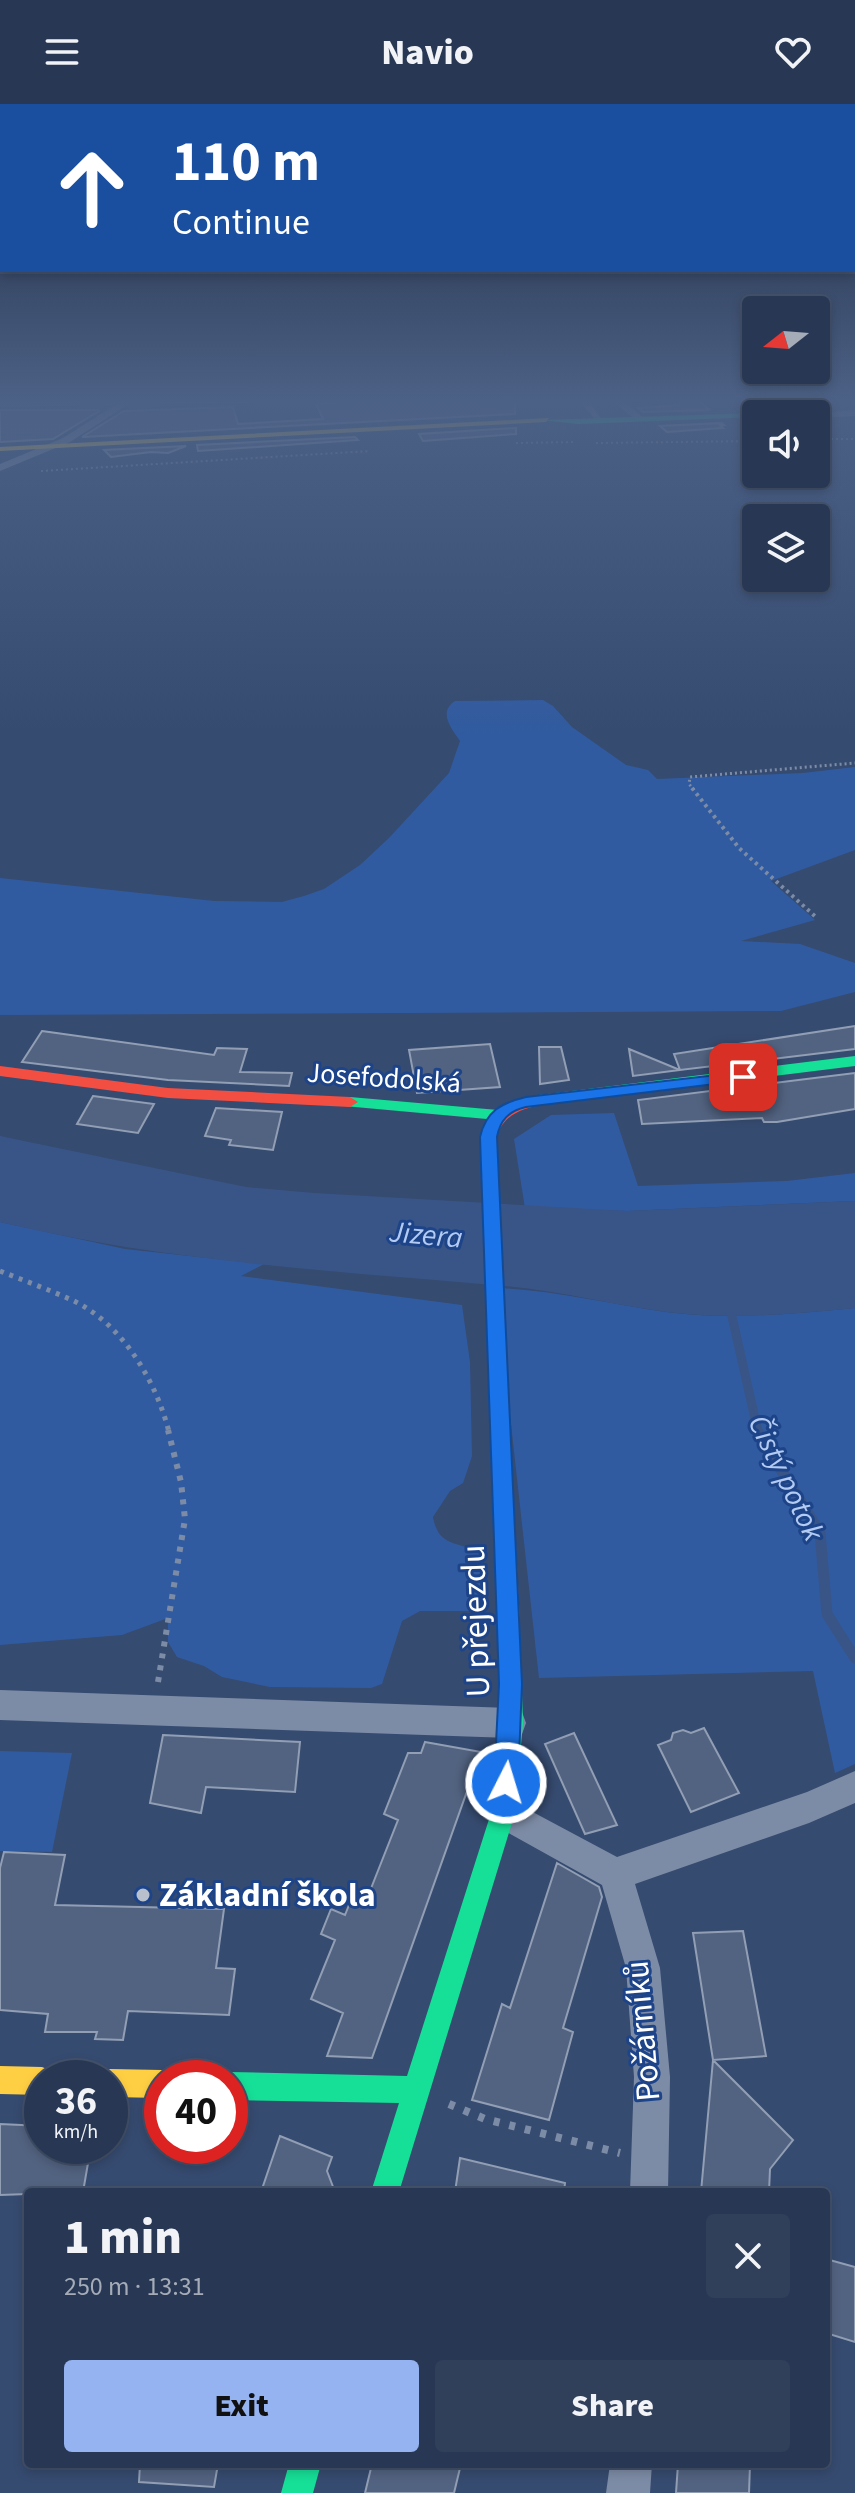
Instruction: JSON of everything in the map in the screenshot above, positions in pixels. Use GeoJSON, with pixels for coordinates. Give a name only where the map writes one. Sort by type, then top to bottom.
{"type":"FeatureCollection","features":[{"type":"Feature","properties":{"kind":"street","name":"Josefodolská"},"geometry":{"type":"LineString","coordinates":[[0,1071],[168,1093],[399,1105],[498,1115],[509,1106],[526,1102],[855,1061]]}},
{"type":"Feature","properties":{"kind":"street","name":"U přejezdu"},"geometry":{"type":"LineString","coordinates":[[386,2188],[503,1813],[511,1723],[511,1684],[488,1137],[492,1122],[498,1115]]}},
{"type":"Feature","properties":{"kind":"street"},"geometry":{"type":"LineString","coordinates":[[0,1705],[511,1723]]}},
{"type":"Feature","properties":{"kind":"street"},"geometry":{"type":"LineString","coordinates":[[503,1813],[615,1874],[809,1807],[855,1787]]}},
{"type":"Feature","properties":{"kind":"street","name":"Požárníků"},"geometry":{"type":"LineString","coordinates":[[615,1874],[643,1968],[652,2077],[650,2177]]}},
{"type":"Feature","properties":{"kind":"street"},"geometry":{"type":"LineString","coordinates":[[0,2080],[24,2081]]}},
{"type":"Feature","properties":{"kind":"street"},"geometry":{"type":"LineString","coordinates":[[248,2086],[415,2090]]}},
{"type":"Feature","properties":{"kind":"street"},"geometry":{"type":"LineString","coordinates":[[297,2493],[304,2468]]}},
{"type":"Feature","properties":{"kind":"street"},"geometry":{"type":"LineString","coordinates":[[628,2493],[631,2468]]}},
{"type":"Feature","properties":{"kind":"path"},"geometry":{"type":"LineString","coordinates":[[817,918],[739,848],[689,784],[690,777],[855,763]]}},
{"type":"Feature","properties":{"kind":"path"},"geometry":{"type":"LineString","coordinates":[[0,1271],[76,1302],[103,1320],[134,1353],[164,1414],[181,1482],[185,1519],[153,1710]]}},
{"type":"Feature","properties":{"kind":"path"},"geometry":{"type":"LineString","coordinates":[[415,2090],[485,2119],[650,2177]]}},
{"type":"Feature","properties":{"kind":"shaded area"},"geometry":{"type":"Polygon","coordinates":[[[543,700],[553,706],[572,727],[626,765],[648,770],[657,779],[803,773],[855,767],[855,850],[771,881],[815,920],[741,941],[800,944],[855,963],[855,992],[781,1011],[0,1015],[0,878],[214,901],[282,902],[304,896],[324,889],[360,865],[449,773],[460,741],[450,726],[447,710],[450,705],[455,701],[543,700]]]}},
{"type":"Feature","properties":{"kind":"shaded area"},"geometry":{"type":"Polygon","coordinates":[[[614,1113],[638,1186],[787,1181],[855,1173],[855,1201],[627,1211],[525,1208],[514,1139],[551,1115],[614,1113]]]}},
{"type":"Feature","properties":{"kind":"shaded area"},"geometry":{"type":"Polygon","coordinates":[[[0,1222],[125,1249],[264,1264],[241,1276],[462,1305],[470,1362],[472,1456],[463,1483],[450,1491],[433,1517],[440,1535],[445,1539],[481,1555],[485,1578],[480,1611],[420,1611],[402,1621],[382,1684],[371,1688],[270,1687],[222,1677],[204,1666],[177,1657],[168,1642],[168,1618],[122,1635],[0,1645],[0,1222]]]}},
{"type":"Feature","properties":{"kind":"shaded area"},"geometry":{"type":"Polygon","coordinates":[[[496,1288],[539,1291],[644,1309],[713,1316],[855,1308],[855,1764],[835,1773],[813,1671],[539,1678],[496,1288]]]}},
{"type":"Feature","properties":{"kind":"shaded area"},"geometry":{"type":"Polygon","coordinates":[[[0,1751],[72,1753],[52,1852],[0,1851],[0,1751]]]}},
{"type":"Feature","properties":{"kind":"water","name":"Jizera"},"geometry":{"type":"Polygon","coordinates":[[[0,1136],[246,1187],[314,1193],[627,1211],[855,1201],[855,1308],[761,1315],[691,1314],[526,1288],[188,1256],[62,1236],[0,1222],[0,1136]]]}},
{"type":"Feature","properties":{"kind":"building"},"geometry":{"type":"Polygon","coordinates":[[[855,1026],[855,1049],[680,1070],[674,1054],[855,1026]]]}},
{"type":"Feature","properties":{"kind":"building"},"geometry":{"type":"Polygon","coordinates":[[[42,1031],[214,1055],[217,1048],[247,1049],[240,1072],[292,1073],[289,1086],[168,1080],[22,1062],[42,1031]]]}},
{"type":"Feature","properties":{"kind":"building"},"geometry":{"type":"Polygon","coordinates":[[[490,1044],[500,1087],[417,1093],[409,1050],[490,1044]]]}},
{"type":"Feature","properties":{"kind":"building"},"geometry":{"type":"Polygon","coordinates":[[[539,1047],[561,1047],[569,1080],[540,1084],[539,1047]]]}},
{"type":"Feature","properties":{"kind":"building"},"geometry":{"type":"Polygon","coordinates":[[[629,1049],[680,1070],[633,1076],[629,1049]]]}},
{"type":"Feature","properties":{"kind":"building"},"geometry":{"type":"Polygon","coordinates":[[[855,1073],[855,1109],[777,1122],[764,1122],[762,1118],[642,1124],[638,1100],[855,1073]]]}},
{"type":"Feature","properties":{"kind":"building"},"geometry":{"type":"Polygon","coordinates":[[[93,1096],[154,1104],[138,1133],[77,1124],[93,1096]]]}},
{"type":"Feature","properties":{"kind":"building"},"geometry":{"type":"Polygon","coordinates":[[[216,1108],[282,1112],[273,1150],[229,1145],[231,1140],[205,1136],[216,1108]]]}},
{"type":"Feature","properties":{"kind":"building"},"geometry":{"type":"Polygon","coordinates":[[[704,1728],[739,1793],[691,1812],[658,1745],[671,1740],[673,1733],[683,1730],[691,1733],[704,1728]]]}},
{"type":"Feature","properties":{"kind":"building"},"geometry":{"type":"Polygon","coordinates":[[[574,1733],[617,1825],[585,1834],[545,1744],[574,1733]]]}},
{"type":"Feature","properties":{"kind":"building"},"geometry":{"type":"Polygon","coordinates":[[[163,1735],[300,1742],[295,1792],[206,1787],[201,1813],[150,1803],[163,1735]]]}},
{"type":"Feature","properties":{"kind":"building"},"geometry":{"type":"Polygon","coordinates":[[[425,1742],[481,1752],[372,2058],[327,2056],[343,2013],[311,1999],[335,1940],[321,1934],[331,1909],[345,1915],[353,1895],[366,1901],[398,1820],[384,1814],[408,1753],[421,1753],[425,1742]]]}},
{"type":"Feature","properties":{"kind":"building"},"geometry":{"type":"Polygon","coordinates":[[[4,1852],[65,1855],[55,1905],[224,1909],[216,1968],[235,1969],[229,2015],[128,2011],[123,2040],[95,2039],[97,2032],[45,2032],[48,2014],[0,2010],[0,1868],[4,1852]]]}},
{"type":"Feature","properties":{"kind":"building"},"geometry":{"type":"Polygon","coordinates":[[[557,1863],[599,1887],[602,1897],[563,2028],[573,2032],[549,2120],[472,2100],[502,2004],[510,2008],[557,1863]]]}},
{"type":"Feature","properties":{"kind":"building"},"geometry":{"type":"Polygon","coordinates":[[[743,1931],[766,2056],[713,2060],[693,1933],[743,1931]]]}},
{"type":"Feature","properties":{"kind":"building"},"geometry":{"type":"Polygon","coordinates":[[[713,2060],[793,2140],[770,2169],[769,2188],[701,2188],[713,2060]]]}},
{"type":"Feature","properties":{"kind":"building"},"geometry":{"type":"Polygon","coordinates":[[[0,2124],[24,2125],[24,2164],[88,2164],[84,2188],[24,2188],[24,2194],[0,2195],[0,2124]]]}},
{"type":"Feature","properties":{"kind":"building"},"geometry":{"type":"Polygon","coordinates":[[[280,2136],[332,2157],[327,2171],[333,2188],[262,2188],[280,2136]]]}},
{"type":"Feature","properties":{"kind":"building"},"geometry":{"type":"Polygon","coordinates":[[[460,2158],[565,2183],[564,2188],[456,2188],[460,2158]]]}},
{"type":"Feature","properties":{"kind":"building"},"geometry":{"type":"Polygon","coordinates":[[[830,2260],[855,2267],[855,2342],[830,2334],[830,2260]]]}},
{"type":"Feature","properties":{"kind":"building"},"geometry":{"type":"Polygon","coordinates":[[[140,2468],[217,2468],[214,2487],[139,2482],[140,2468]]]}},
{"type":"Feature","properties":{"kind":"building"},"geometry":{"type":"Polygon","coordinates":[[[371,2468],[460,2468],[454,2493],[365,2493],[371,2468]]]}},
{"type":"Feature","properties":{"kind":"building"},"geometry":{"type":"Polygon","coordinates":[[[678,2468],[750,2468],[749,2493],[676,2493],[678,2468]]]}},
{"type":"Feature","properties":{"kind":"waterway","name":"Čistý potok"},"geometry":{"type":"LineString","coordinates":[[729,1303],[758,1431]]}},
{"type":"Feature","properties":{"kind":"waterway","name":"Čistý potok"},"geometry":{"type":"LineString","coordinates":[[758,1431],[820,1533],[827,1614],[855,1658]]}},
{"type":"Feature","properties":{"kind":"traffic: fast"},"geometry":{"type":"LineString","coordinates":[[539,1100],[855,1061]]}},
{"type":"Feature","properties":{"kind":"traffic: fast"},"geometry":{"type":"LineString","coordinates":[[350,1102],[498,1115]]}},
{"type":"Feature","properties":{"kind":"traffic: fast"},"geometry":{"type":"LineString","coordinates":[[386,2188],[503,1813],[511,1723],[508,1605]]}},
{"type":"Feature","properties":{"kind":"traffic: fast"},"geometry":{"type":"LineString","coordinates":[[248,2086],[415,2090]]}},
{"type":"Feature","properties":{"kind":"traffic: fast"},"geometry":{"type":"LineString","coordinates":[[297,2493],[304,2468]]}},
{"type":"Feature","properties":{"kind":"traffic: slow"},"geometry":{"type":"LineString","coordinates":[[0,2080],[24,2081]]}},
{"type":"Feature","properties":{"kind":"traffic: slow"},"geometry":{"type":"LineString","coordinates":[[128,2083],[144,2084]]}},
{"type":"Feature","properties":{"kind":"traffic: jam"},"geometry":{"type":"LineString","coordinates":[[0,1071],[168,1093],[350,1102]]}},
{"type":"Feature","properties":{"kind":"traffic: jam"},"geometry":{"type":"LineString","coordinates":[[508,1605],[488,1137],[491,1128],[507,1110],[539,1100]]}},
{"type":"Feature","properties":{"kind":"place","name":"Základní škola"},"geometry":{"type":"Point","coordinates":[143,1895]}},
{"type":"Feature","properties":{"kind":"route"},"geometry":{"type":"LineString","coordinates":[[506,1783],[511,1684],[488,1137],[492,1122],[509,1106],[526,1102],[743,1077]]}}]}
